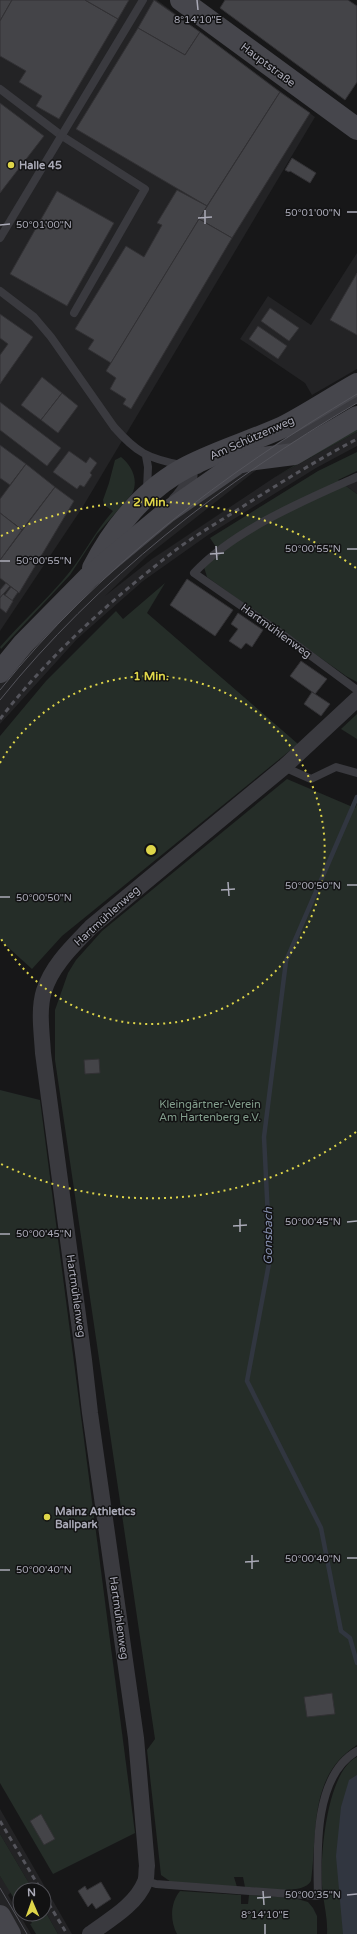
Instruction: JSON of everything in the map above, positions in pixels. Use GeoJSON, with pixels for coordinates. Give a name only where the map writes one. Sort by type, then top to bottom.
{"type":"FeatureCollection","features":[{"type":"Feature","properties":{"kind":"main road","name":"Hauptstraße"},"geometry":{"type":"LineString","coordinates":[[180,0],[357,129]]}},
{"type":"Feature","properties":{"kind":"main road","name":"Am Schützenweg"},"geometry":{"type":"LineString","coordinates":[[88,578],[113,533],[144,500],[165,481],[188,466],[285,426],[357,384]]}},
{"type":"Feature","properties":{"kind":"main road","name":"Am Schützenweg"},"geometry":{"type":"LineString","coordinates":[[0,672],[22,644],[88,578],[166,513],[238,463],[261,458],[294,454],[357,418]]}},
{"type":"Feature","properties":{"kind":"main road"},"geometry":{"type":"LineString","coordinates":[[0,1916],[10,1934]]}},
{"type":"Feature","properties":{"kind":"street","name":"Am Schützenweg"},"geometry":{"type":"LineString","coordinates":[[166,513],[188,486],[190,473],[188,466],[238,463]]}},
{"type":"Feature","properties":{"kind":"street","name":"Hartmühlenweg"},"geometry":{"type":"LineString","coordinates":[[146,1881],[147,1866],[136,1738],[90,1413],[43,1053],[41,1021],[43,993],[50,975],[66,954],[91,927],[284,767],[357,699]]}},
{"type":"Feature","properties":{"kind":"street"},"geometry":{"type":"LineString","coordinates":[[90,1934],[130,1904],[139,1894],[146,1881]]}},
{"type":"Feature","properties":{"kind":"lane"},"geometry":{"type":"LineString","coordinates":[[0,238],[143,0]]}},
{"type":"Feature","properties":{"kind":"lane"},"geometry":{"type":"LineString","coordinates":[[0,89],[62,136],[145,189],[74,313]]}},
{"type":"Feature","properties":{"kind":"lane"},"geometry":{"type":"LineString","coordinates":[[0,291],[34,317],[66,357],[114,427],[146,456],[188,466]]}},
{"type":"Feature","properties":{"kind":"lane","name":"Am Schützenweg"},"geometry":{"type":"LineString","coordinates":[[261,458],[357,398]]}},
{"type":"Feature","properties":{"kind":"lane"},"geometry":{"type":"LineString","coordinates":[[144,500],[148,479],[146,456]]}},
{"type":"Feature","properties":{"kind":"lane","name":"Hartmühlenweg"},"geometry":{"type":"LineString","coordinates":[[357,477],[305,500],[262,524],[208,558],[194,573],[279,632],[357,690]]}},
{"type":"Feature","properties":{"kind":"lane"},"geometry":{"type":"LineString","coordinates":[[284,767],[311,780],[336,767],[357,773]]}},
{"type":"Feature","properties":{"kind":"lane"},"geometry":{"type":"LineString","coordinates":[[146,1881],[156,1884],[318,1896],[317,1867],[321,1813],[329,1783],[343,1762],[357,1751]]}},
{"type":"Feature","properties":{"kind":"shaded area"},"geometry":{"type":"Polygon","coordinates":[[[0,0],[157,0],[315,117],[82,508],[0,631],[0,0]]]}},
{"type":"Feature","properties":{"kind":"shaded area"},"geometry":{"type":"Polygon","coordinates":[[[357,253],[357,369],[312,395],[305,383],[240,339],[268,296],[311,325],[357,253]]]}},
{"type":"Feature","properties":{"kind":"shaded area"},"geometry":{"type":"Polygon","coordinates":[[[357,432],[357,446],[316,468],[208,535],[143,581],[77,639],[0,724],[0,683],[101,578],[221,480],[259,468],[147,556],[105,596],[152,559],[275,477],[357,432]]]}},
{"type":"Feature","properties":{"kind":"shaded area"},"geometry":{"type":"Polygon","coordinates":[[[357,481],[357,494],[345,485],[357,481]]]}},
{"type":"Feature","properties":{"kind":"shaded area"},"geometry":{"type":"Polygon","coordinates":[[[357,1775],[357,1934],[343,1934],[336,1856],[341,1807],[349,1780],[357,1775]]]}},
{"type":"Feature","properties":{"kind":"shaded area"},"geometry":{"type":"Polygon","coordinates":[[[0,1809],[42,1882],[28,1882],[0,1834],[0,1809]]]}},
{"type":"Feature","properties":{"kind":"shaded area"},"geometry":{"type":"Polygon","coordinates":[[[0,1876],[11,1892],[8,1895],[12,1902],[12,1922],[24,1922],[31,1934],[15,1934],[0,1907],[0,1876]]]}},
{"type":"Feature","properties":{"kind":"shaded area"},"geometry":{"type":"Polygon","coordinates":[[[52,1899],[72,1934],[58,1934],[51,1922],[52,1899]]]}},
{"type":"Feature","properties":{"kind":"green space"},"geometry":{"type":"Polygon","coordinates":[[[357,428],[357,432],[275,477],[357,428]]]}},
{"type":"Feature","properties":{"kind":"green space"},"geometry":{"type":"Polygon","coordinates":[[[357,452],[357,471],[338,480],[357,494],[357,682],[346,676],[207,577],[204,567],[220,553],[210,538],[318,471],[357,452]]]}},
{"type":"Feature","properties":{"kind":"green space"},"geometry":{"type":"Polygon","coordinates":[[[121,457],[131,469],[133,474],[135,484],[132,494],[97,534],[70,575],[1,649],[0,647],[15,630],[70,572],[113,511],[104,505],[103,500],[115,460],[121,457]]]}},
{"type":"Feature","properties":{"kind":"green space"},"geometry":{"type":"Polygon","coordinates":[[[165,583],[147,613],[298,744],[62,936],[32,969],[0,940],[0,736],[46,681],[116,611],[123,619],[165,583]]]}},
{"type":"Feature","properties":{"kind":"green space"},"geometry":{"type":"Polygon","coordinates":[[[357,714],[357,739],[341,729],[357,714]]]}},
{"type":"Feature","properties":{"kind":"green space","name":"Kleingärtner-Verein Am Hartenberg e.V."},"geometry":{"type":"Polygon","coordinates":[[[287,779],[355,808],[357,804],[357,1745],[341,1758],[330,1772],[323,1789],[318,1806],[311,1881],[306,1886],[290,1890],[281,1890],[245,1887],[243,1877],[234,1877],[237,1887],[171,1882],[161,1875],[147,1750],[155,1739],[55,1060],[55,1010],[68,973],[76,960],[102,931],[287,779]]]}},
{"type":"Feature","properties":{"kind":"green space","name":"Mainz Athletics Ballpark"},"geometry":{"type":"Polygon","coordinates":[[[0,1090],[40,1100],[135,1833],[53,1874],[0,1783],[0,1090]]]}},
{"type":"Feature","properties":{"kind":"green space"},"geometry":{"type":"Polygon","coordinates":[[[357,1757],[357,1934],[327,1934],[327,1922],[322,1885],[322,1854],[324,1835],[332,1796],[339,1779],[347,1765],[357,1757]]]}},
{"type":"Feature","properties":{"kind":"green space"},"geometry":{"type":"Polygon","coordinates":[[[0,1834],[28,1882],[12,1882],[12,1895],[0,1876],[0,1834]]]}},
{"type":"Feature","properties":{"kind":"green space"},"geometry":{"type":"Polygon","coordinates":[[[180,1891],[241,1895],[241,1904],[248,1904],[249,1895],[294,1898],[308,1902],[317,1916],[317,1934],[177,1934],[173,1923],[172,1912],[174,1901],[180,1891]]]}},
{"type":"Feature","properties":{"kind":"green space"},"geometry":{"type":"Polygon","coordinates":[[[31,1922],[51,1922],[58,1934],[36,1934],[30,1924],[31,1922]]]}},
{"type":"Feature","properties":{"kind":"building"},"geometry":{"type":"Polygon","coordinates":[[[0,0],[12,0],[0,21],[0,0]]]}},
{"type":"Feature","properties":{"kind":"building"},"geometry":{"type":"Polygon","coordinates":[[[12,0],[85,0],[118,19],[59,119],[36,106],[42,96],[19,82],[26,71],[0,56],[0,21],[12,0]]]}},
{"type":"Feature","properties":{"kind":"building"},"geometry":{"type":"Polygon","coordinates":[[[85,0],[129,0],[118,19],[85,0]]]}},
{"type":"Feature","properties":{"kind":"building"},"geometry":{"type":"Polygon","coordinates":[[[154,0],[200,32],[185,55],[138,28],[154,0]]]}},
{"type":"Feature","properties":{"kind":"building"},"geometry":{"type":"Polygon","coordinates":[[[225,0],[348,0],[357,6],[357,82],[345,100],[220,8],[225,0]]]}},
{"type":"Feature","properties":{"kind":"building"},"geometry":{"type":"Polygon","coordinates":[[[138,28],[185,55],[200,32],[280,92],[207,206],[76,129],[138,28]]]}},
{"type":"Feature","properties":{"kind":"building"},"geometry":{"type":"Polygon","coordinates":[[[280,92],[310,113],[232,238],[199,219],[280,92]]]}},
{"type":"Feature","properties":{"kind":"building","name":"Halle 45"},"geometry":{"type":"Polygon","coordinates":[[[0,103],[44,136],[0,193],[0,103]]]}},
{"type":"Feature","properties":{"kind":"building"},"geometry":{"type":"Polygon","coordinates":[[[292,158],[316,173],[310,183],[290,171],[285,170],[292,158]]]}},
{"type":"Feature","properties":{"kind":"building"},"geometry":{"type":"Polygon","coordinates":[[[177,190],[207,206],[111,363],[88,349],[94,340],[75,329],[126,246],[144,257],[162,225],[157,223],[177,190]]]}},
{"type":"Feature","properties":{"kind":"building"},"geometry":{"type":"Polygon","coordinates":[[[57,191],[114,223],[67,306],[10,274],[57,191]]]}},
{"type":"Feature","properties":{"kind":"building"},"geometry":{"type":"Polygon","coordinates":[[[199,219],[232,238],[131,409],[123,404],[126,399],[110,389],[116,378],[106,371],[199,219]]]}},
{"type":"Feature","properties":{"kind":"building"},"geometry":{"type":"Polygon","coordinates":[[[357,273],[357,335],[330,320],[357,273]]]}},
{"type":"Feature","properties":{"kind":"building"},"geometry":{"type":"Polygon","coordinates":[[[270,308],[299,328],[289,341],[261,321],[270,308]]]}},
{"type":"Feature","properties":{"kind":"building"},"geometry":{"type":"Polygon","coordinates":[[[0,314],[33,337],[0,384],[0,355],[8,344],[0,338],[0,314]]]}},
{"type":"Feature","properties":{"kind":"building"},"geometry":{"type":"Polygon","coordinates":[[[258,326],[287,346],[278,359],[249,339],[258,326]]]}},
{"type":"Feature","properties":{"kind":"building"},"geometry":{"type":"Polygon","coordinates":[[[42,377],[62,393],[41,420],[21,405],[42,377]]]}},
{"type":"Feature","properties":{"kind":"building"},"geometry":{"type":"Polygon","coordinates":[[[62,393],[78,406],[58,433],[41,420],[62,393]]]}},
{"type":"Feature","properties":{"kind":"building"},"geometry":{"type":"Polygon","coordinates":[[[0,402],[61,448],[47,466],[0,430],[0,402]]]}},
{"type":"Feature","properties":{"kind":"building"},"geometry":{"type":"Polygon","coordinates":[[[0,445],[26,464],[10,485],[0,478],[0,445]]]}},
{"type":"Feature","properties":{"kind":"building"},"geometry":{"type":"Polygon","coordinates":[[[69,451],[86,463],[90,457],[97,463],[90,473],[92,475],[84,487],[80,485],[77,489],[53,472],[69,451]]]}},
{"type":"Feature","properties":{"kind":"building"},"geometry":{"type":"Polygon","coordinates":[[[26,464],[55,487],[22,530],[0,513],[0,499],[26,464]]]}},
{"type":"Feature","properties":{"kind":"building"},"geometry":{"type":"Polygon","coordinates":[[[55,487],[74,501],[19,593],[0,578],[0,560],[55,487]]]}},
{"type":"Feature","properties":{"kind":"building"},"geometry":{"type":"Polygon","coordinates":[[[0,513],[22,530],[0,560],[0,513]]]}},
{"type":"Feature","properties":{"kind":"building"},"geometry":{"type":"Polygon","coordinates":[[[187,579],[233,610],[215,636],[170,605],[187,579]]]}},
{"type":"Feature","properties":{"kind":"building"},"geometry":{"type":"Polygon","coordinates":[[[6,583],[10,586],[0,598],[0,590],[6,583]]]}},
{"type":"Feature","properties":{"kind":"building"},"geometry":{"type":"Polygon","coordinates":[[[11,587],[18,592],[12,601],[5,595],[11,587]]]}},
{"type":"Feature","properties":{"kind":"building"},"geometry":{"type":"Polygon","coordinates":[[[3,594],[13,601],[6,613],[0,608],[0,598],[3,594]]]}},
{"type":"Feature","properties":{"kind":"building"},"geometry":{"type":"Polygon","coordinates":[[[238,613],[263,630],[252,647],[246,643],[241,649],[229,641],[238,629],[231,624],[238,613]]]}},
{"type":"Feature","properties":{"kind":"building"},"geometry":{"type":"Polygon","coordinates":[[[301,661],[327,679],[315,694],[290,676],[301,661]]]}},
{"type":"Feature","properties":{"kind":"building"},"geometry":{"type":"Polygon","coordinates":[[[312,692],[330,704],[321,716],[304,704],[312,692]]]}},
{"type":"Feature","properties":{"kind":"building"},"geometry":{"type":"Polygon","coordinates":[[[99,1059],[100,1073],[85,1074],[84,1060],[99,1059]]]}},
{"type":"Feature","properties":{"kind":"building"},"geometry":{"type":"Polygon","coordinates":[[[332,1693],[335,1714],[307,1717],[304,1697],[332,1693]]]}},
{"type":"Feature","properties":{"kind":"building"},"geometry":{"type":"Polygon","coordinates":[[[41,1814],[55,1839],[44,1845],[30,1821],[41,1814]]]}},
{"type":"Feature","properties":{"kind":"building"},"geometry":{"type":"Polygon","coordinates":[[[101,1882],[111,1899],[96,1909],[92,1903],[88,1907],[78,1891],[85,1886],[87,1890],[101,1882]]]}},
{"type":"Feature","properties":{"kind":"waterway","name":"Gonsbach"},"geometry":{"type":"LineString","coordinates":[[357,797],[286,961],[264,1137],[270,1258],[247,1381],[321,1528],[341,1631],[350,1638],[357,1663]]}},
{"type":"Feature","properties":{"kind":"tram line"},"geometry":{"type":"LineString","coordinates":[[0,690],[38,646],[78,604],[165,526],[211,490],[307,424],[357,394]]}},
{"type":"Feature","properties":{"kind":"tram line"},"geometry":{"type":"LineString","coordinates":[[0,700],[38,656],[78,614],[121,573],[165,535],[211,499],[259,465],[307,433],[357,403]]}},
{"type":"Feature","properties":{"kind":"tram line"},"geometry":{"type":"LineString","coordinates":[[0,1888],[27,1934]]}},
{"type":"Feature","properties":{"kind":"railway"},"geometry":{"type":"LineString","coordinates":[[0,719],[62,648],[108,605],[156,565],[204,531],[299,472],[357,439]]}},
{"type":"Feature","properties":{"kind":"railway"},"geometry":{"type":"LineString","coordinates":[[0,1821],[36,1882]]}},
{"type":"Feature","properties":{"kind":"railway"},"geometry":{"type":"LineString","coordinates":[[52,1909],[67,1934]]}},
{"type":"Feature","properties":{"kind":"place","name":"Halle 45"},"geometry":{"type":"Point","coordinates":[11,165]}},
{"type":"Feature","properties":{"kind":"place","name":"Mainz Athletics Ballpark"},"geometry":{"type":"Point","coordinates":[47,1517]}}]}
